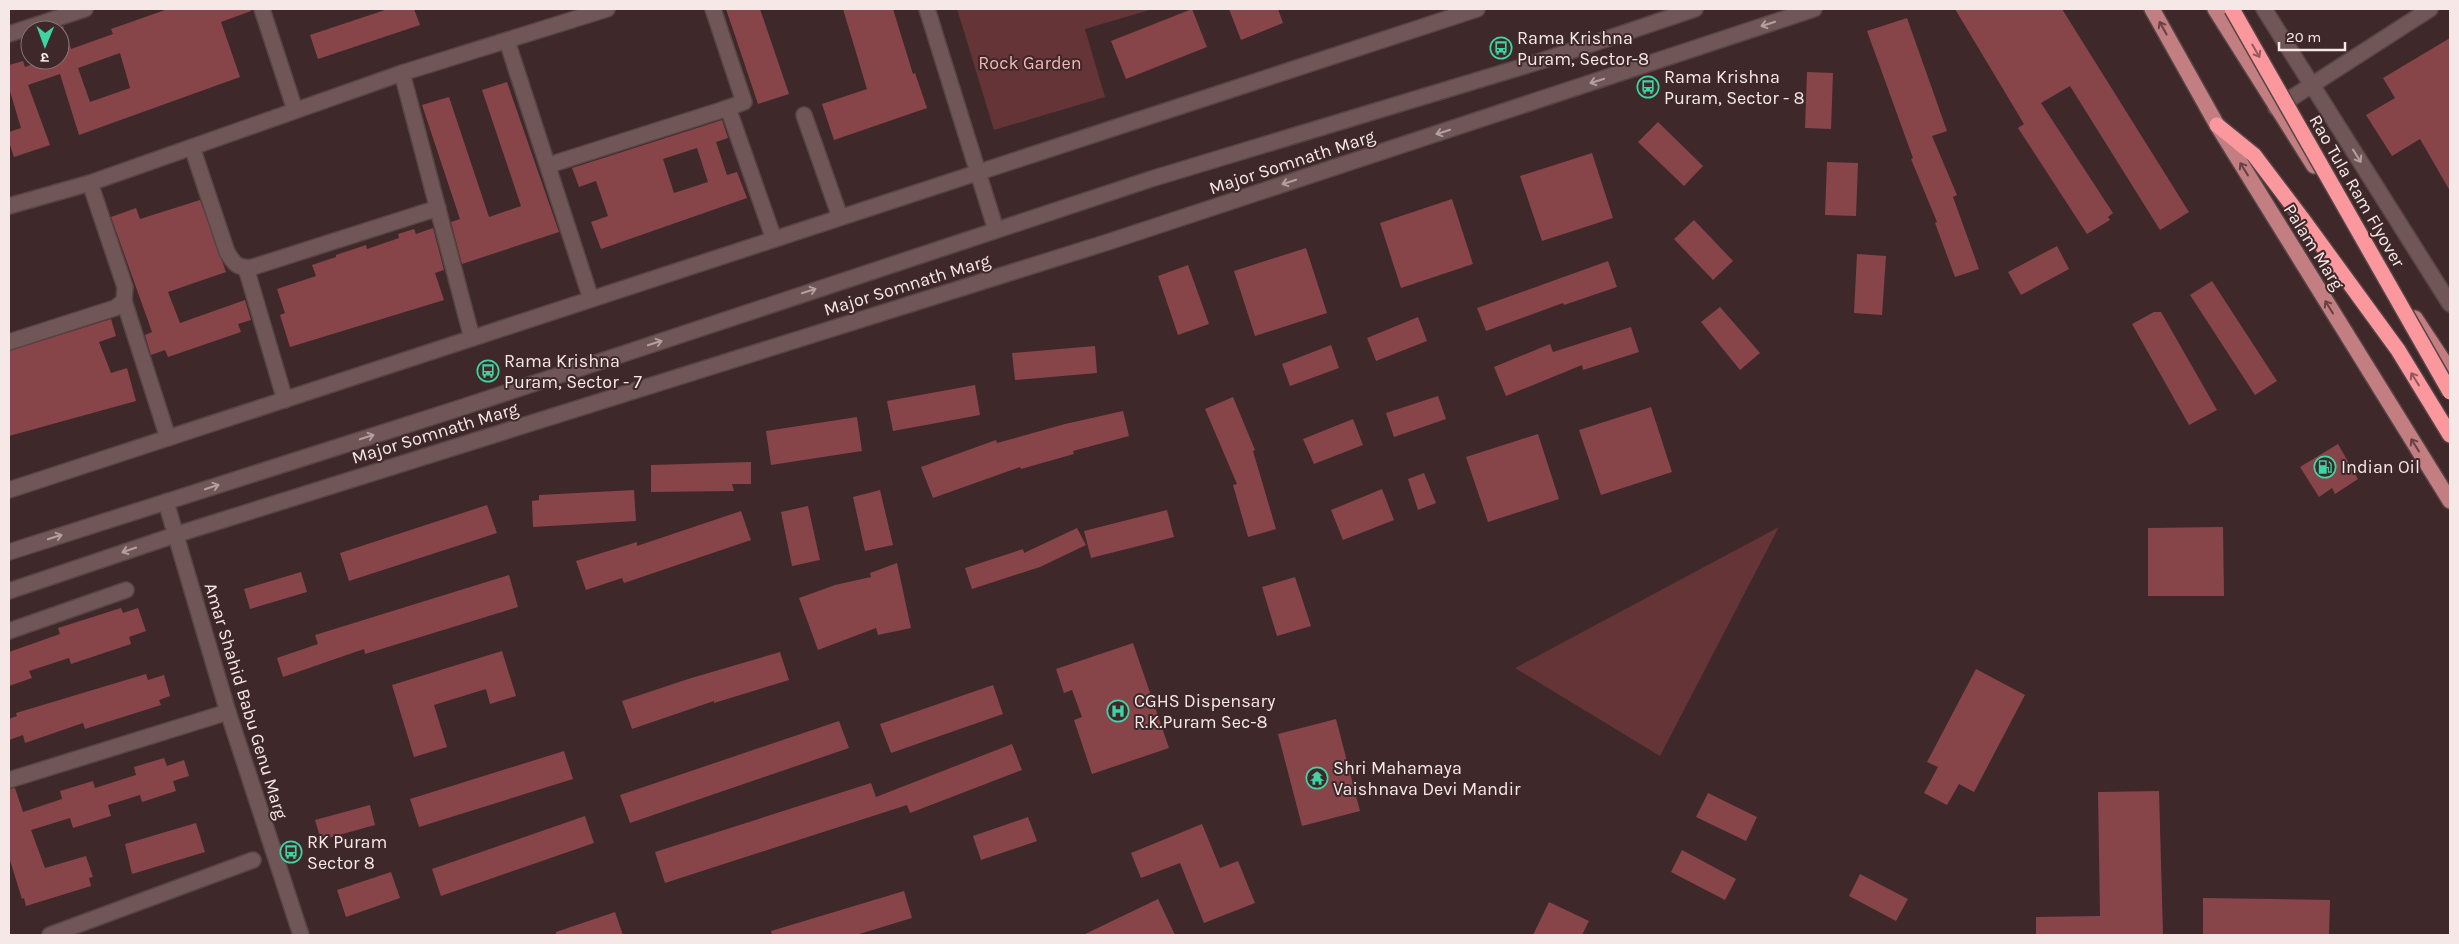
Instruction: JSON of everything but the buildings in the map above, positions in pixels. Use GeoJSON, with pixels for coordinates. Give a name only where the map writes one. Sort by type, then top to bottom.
{"type":"FeatureCollection","features":[{"type":"Feature","properties":{"kind":"highway","name":"Rao Tula Ram Flyover"},"geometry":{"type":"LineString","coordinates":[[2232,9],[2450,392]]}},
{"type":"Feature","properties":{"kind":"highway"},"geometry":{"type":"LineString","coordinates":[[2217,125],[2254,155],[2322,245],[2398,350],[2450,435]]}},
{"type":"Feature","properties":{"kind":"main road","name":"Palam Marg"},"geometry":{"type":"LineString","coordinates":[[2152,9],[2217,125],[2450,501]]}},
{"type":"Feature","properties":{"kind":"main road"},"geometry":{"type":"LineString","coordinates":[[2215,9],[2276,108],[2450,371]]}},
{"type":"Feature","properties":{"kind":"street"},"geometry":{"type":"LineString","coordinates":[[9,34],[85,9]]}},
{"type":"Feature","properties":{"kind":"street"},"geometry":{"type":"LineString","coordinates":[[262,9],[295,110]]}},
{"type":"Feature","properties":{"kind":"street"},"geometry":{"type":"LineString","coordinates":[[713,9],[744,102],[722,110]]}},
{"type":"Feature","properties":{"kind":"street"},"geometry":{"type":"LineString","coordinates":[[926,9],[996,230]]}},
{"type":"Feature","properties":{"kind":"street"},"geometry":{"type":"LineString","coordinates":[[9,490],[1477,9]]}},
{"type":"Feature","properties":{"kind":"street","name":"Major Somnath Marg"},"geometry":{"type":"LineString","coordinates":[[9,552],[463,407],[1151,179],[1541,61],[1694,9]]}},
{"type":"Feature","properties":{"kind":"street","name":"Major Somnath Marg"},"geometry":{"type":"LineString","coordinates":[[9,591],[175,534],[1108,242],[1814,9]]}},
{"type":"Feature","properties":{"kind":"street"},"geometry":{"type":"LineString","coordinates":[[2264,9],[2450,304]]}},
{"type":"Feature","properties":{"kind":"street"},"geometry":{"type":"LineString","coordinates":[[2276,108],[2430,9]]}},
{"type":"Feature","properties":{"kind":"street"},"geometry":{"type":"LineString","coordinates":[[9,206],[90,183],[402,73],[602,10]]}},
{"type":"Feature","properties":{"kind":"street"},"geometry":{"type":"LineString","coordinates":[[507,41],[549,165],[591,299]]}},
{"type":"Feature","properties":{"kind":"street"},"geometry":{"type":"LineString","coordinates":[[402,73],[472,338]]}},
{"type":"Feature","properties":{"kind":"street"},"geometry":{"type":"LineString","coordinates":[[549,165],[728,108],[774,239]]}},
{"type":"Feature","properties":{"kind":"street"},"geometry":{"type":"LineString","coordinates":[[804,115],[840,217]]}},
{"type":"Feature","properties":{"kind":"street"},"geometry":{"type":"LineString","coordinates":[[192,146],[227,252],[234,264],[246,268],[438,208]]}},
{"type":"Feature","properties":{"kind":"street"},"geometry":{"type":"LineString","coordinates":[[90,183],[125,287],[124,301],[168,438]]}},
{"type":"Feature","properties":{"kind":"street"},"geometry":{"type":"LineString","coordinates":[[246,268],[285,400]]}},
{"type":"Feature","properties":{"kind":"street"},"geometry":{"type":"LineString","coordinates":[[9,342],[115,308],[124,301]]}},
{"type":"Feature","properties":{"kind":"street","name":"Amar Shahid Babu Genu Marg"},"geometry":{"type":"LineString","coordinates":[[166,502],[228,712],[300,935]]}},
{"type":"Feature","properties":{"kind":"street"},"geometry":{"type":"LineString","coordinates":[[9,631],[126,590]]}},
{"type":"Feature","properties":{"kind":"street"},"geometry":{"type":"LineString","coordinates":[[9,780],[228,712]]}},
{"type":"Feature","properties":{"kind":"street"},"geometry":{"type":"LineString","coordinates":[[50,935],[253,860]]}},
{"type":"Feature","properties":{"kind":"green space","name":"Rock Garden"},"geometry":{"type":"Polygon","coordinates":[[[957,9],[1153,9],[1085,29],[1105,97],[994,130],[957,9]]]}},
{"type":"Feature","properties":{"kind":"green space"},"geometry":{"type":"Polygon","coordinates":[[[1779,527],[1660,756],[1515,668],[1779,527]]]}},
{"type":"Feature","properties":{"kind":"place","name":"Rama Krishna Puram, Sector-8"},"geometry":{"type":"Point","coordinates":[1501,48]}},
{"type":"Feature","properties":{"kind":"place","name":"Rama Krishna Puram, Sector - 8"},"geometry":{"type":"Point","coordinates":[1648,87]}},
{"type":"Feature","properties":{"kind":"place","name":"Rama Krishna Puram, Sector - 7"},"geometry":{"type":"Point","coordinates":[488,371]}},
{"type":"Feature","properties":{"kind":"place","name":"Indian Oil"},"geometry":{"type":"Point","coordinates":[2325,467]}},
{"type":"Feature","properties":{"kind":"place","name":"CGHS Dispensary R.K.Puram Sec-8"},"geometry":{"type":"Point","coordinates":[1118,711]}},
{"type":"Feature","properties":{"kind":"place","name":"Shri Mahamaya Vaishnava Devi Mandir"},"geometry":{"type":"Point","coordinates":[1317,778]}},
{"type":"Feature","properties":{"kind":"place","name":"RK Puram Sector 8"},"geometry":{"type":"Point","coordinates":[291,852]}}]}
